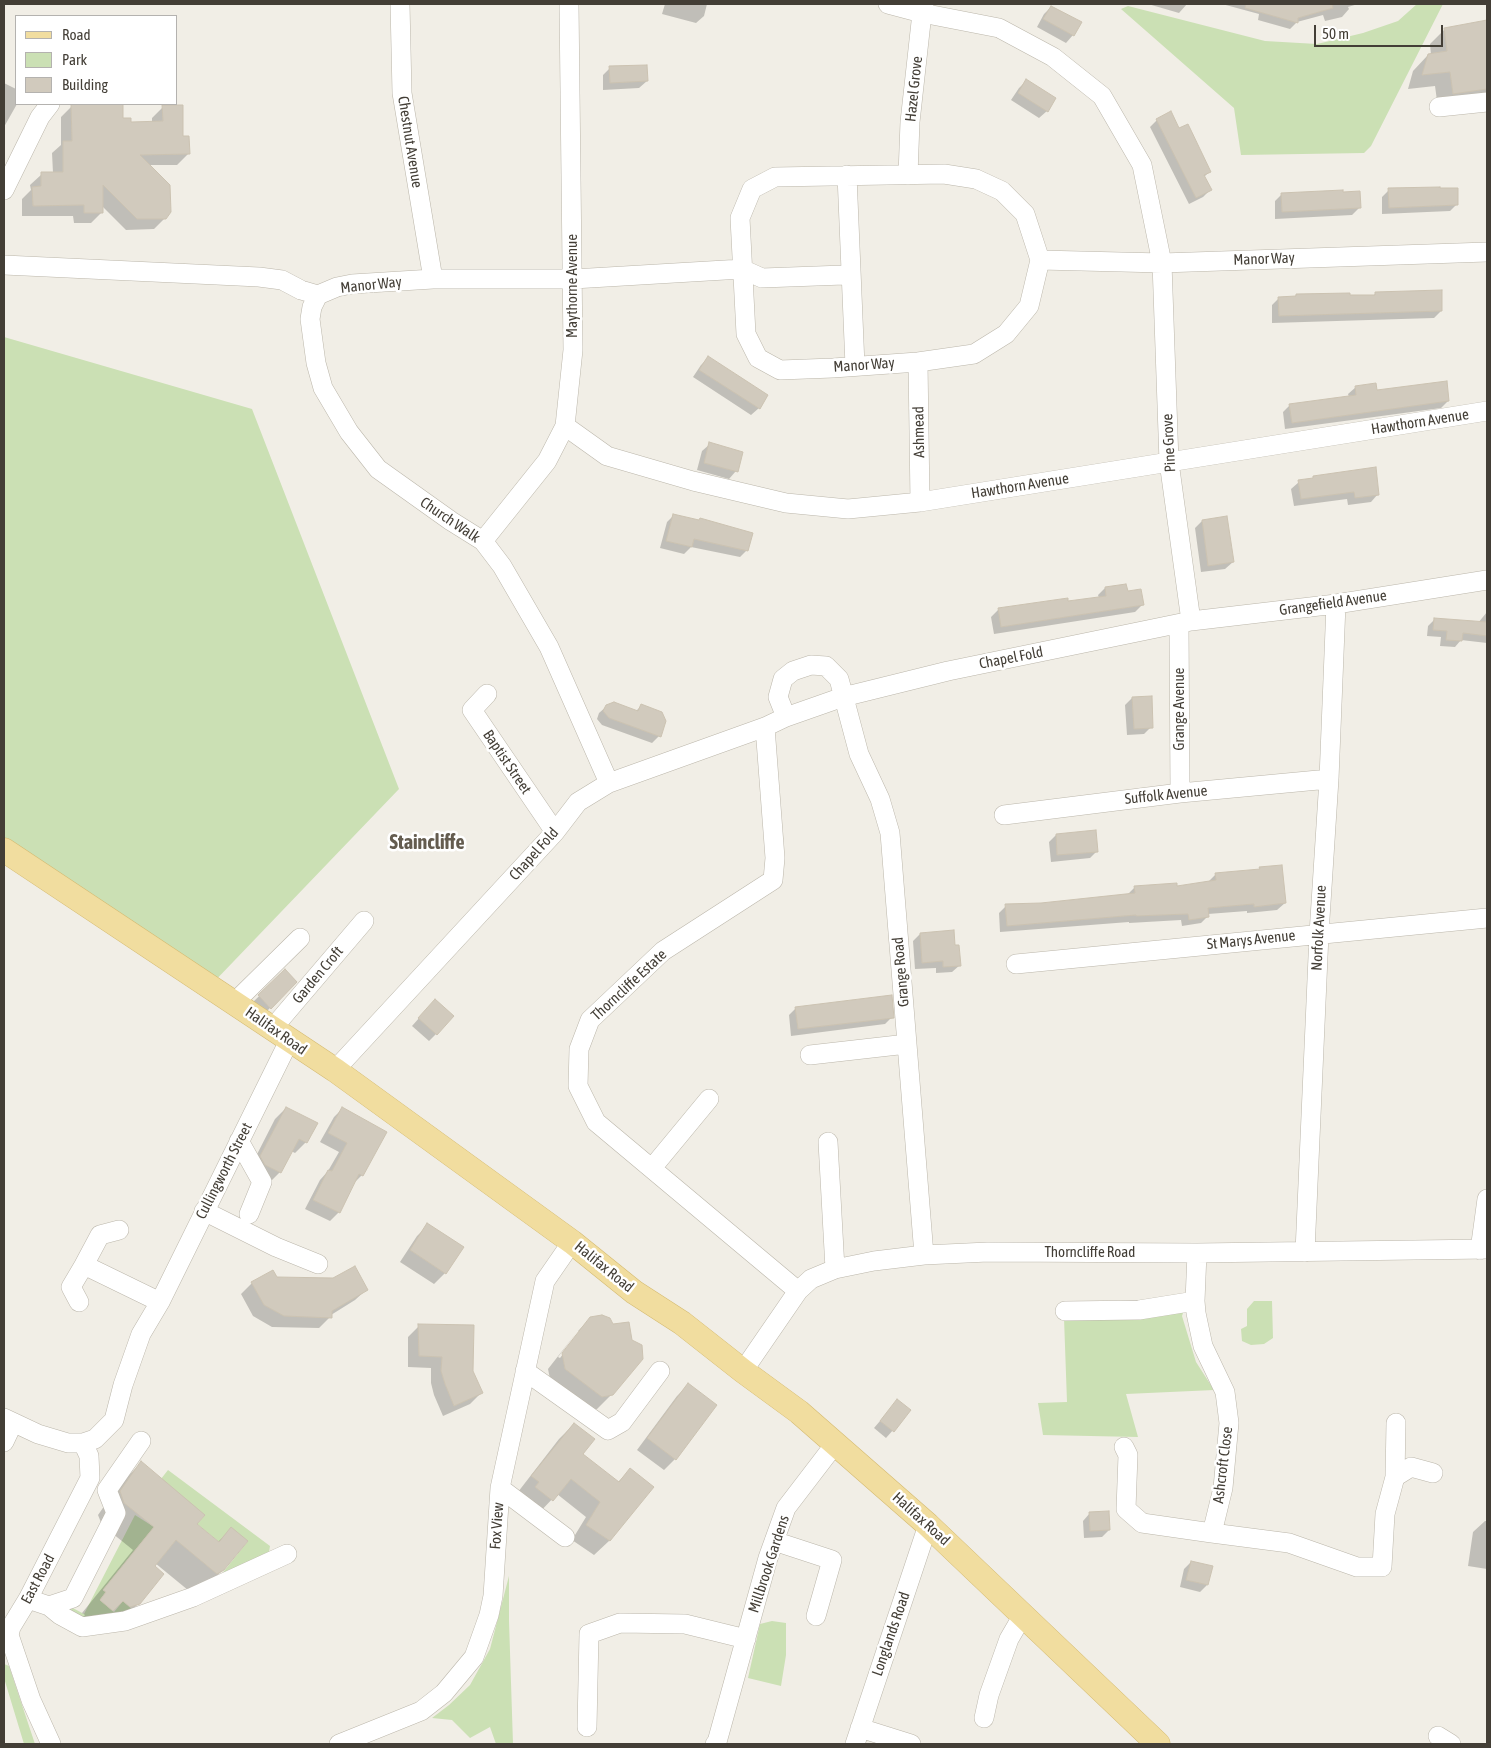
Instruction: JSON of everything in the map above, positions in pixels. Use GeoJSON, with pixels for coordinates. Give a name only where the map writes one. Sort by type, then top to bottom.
{"type":"FeatureCollection","features":[{"type":"Feature","properties":{"kind":"main road","name":"Halifax Road"},"geometry":{"type":"LineString","coordinates":[[4,850],[335,1070],[572,1242],[634,1292],[682,1323],[742,1371],[799,1412],[928,1524],[1158,1744]]}},
{"type":"Feature","properties":{"kind":"street","name":"Chestnut Avenue"},"geometry":{"type":"LineString","coordinates":[[400,4],[402,93],[433,279]]}},
{"type":"Feature","properties":{"kind":"street","name":"Maythorne Avenue"},"geometry":{"type":"LineString","coordinates":[[483,541],[547,460],[565,426],[573,350],[569,4]]}},
{"type":"Feature","properties":{"kind":"street","name":"Pine Grove"},"geometry":{"type":"LineString","coordinates":[[888,4],[923,8],[999,28],[1053,57],[1102,96],[1142,165],[1162,263],[1169,462],[1185,623]]}},
{"type":"Feature","properties":{"kind":"street","name":"Hazel Grove"},"geometry":{"type":"LineString","coordinates":[[908,175],[910,122],[923,8]]}},
{"type":"Feature","properties":{"kind":"street"},"geometry":{"type":"LineString","coordinates":[[1439,107],[1487,102]]}},
{"type":"Feature","properties":{"kind":"street"},"geometry":{"type":"LineString","coordinates":[[4,190],[40,117],[49,105]]}},
{"type":"Feature","properties":{"kind":"street","name":"Manor Way"},"geometry":{"type":"LineString","coordinates":[[944,174],[976,179],[1002,191],[1025,214],[1040,260],[1028,306],[1006,334],[974,354],[918,362],[780,370],[758,358],[746,334],[740,218],[752,189],[775,177],[908,175],[944,174]]}},
{"type":"Feature","properties":{"kind":"street"},"geometry":{"type":"LineString","coordinates":[[847,175],[855,366]]}},
{"type":"Feature","properties":{"kind":"street","name":"Manor Way"},"geometry":{"type":"LineString","coordinates":[[1040,260],[1162,263],[1487,252]]}},
{"type":"Feature","properties":{"kind":"street"},"geometry":{"type":"LineString","coordinates":[[4,265],[259,277],[282,280],[301,290],[318,295]]}},
{"type":"Feature","properties":{"kind":"street","name":"Manor Way"},"geometry":{"type":"LineString","coordinates":[[318,295],[337,287],[352,284],[433,279],[573,279],[742,269]]}},
{"type":"Feature","properties":{"kind":"street"},"geometry":{"type":"LineString","coordinates":[[742,269],[762,278],[844,275]]}},
{"type":"Feature","properties":{"kind":"street","name":"Church Walk"},"geometry":{"type":"LineString","coordinates":[[318,295],[312,308],[310,319],[316,363],[323,388],[349,432],[378,469],[451,521],[483,541],[502,566],[549,648],[609,782]]}},
{"type":"Feature","properties":{"kind":"street","name":"Ashmead"},"geometry":{"type":"LineString","coordinates":[[918,362],[920,502]]}},
{"type":"Feature","properties":{"kind":"street","name":"Hawthorn Avenue"},"geometry":{"type":"LineString","coordinates":[[565,426],[608,456],[693,482],[786,503],[848,509],[920,502],[1487,411]]}},
{"type":"Feature","properties":{"kind":"street","name":"Grangefield Avenue"},"geometry":{"type":"LineString","coordinates":[[1185,623],[1336,604],[1487,580]]}},
{"type":"Feature","properties":{"kind":"street","name":"Norfolk Avenue"},"geometry":{"type":"LineString","coordinates":[[1305,1252],[1318,934],[1329,779],[1336,604]]}},
{"type":"Feature","properties":{"kind":"street","name":"Chapel Fold"},"geometry":{"type":"LineString","coordinates":[[335,1070],[555,832],[578,802],[609,782],[765,727],[786,717],[843,696],[948,671],[1185,623]]}},
{"type":"Feature","properties":{"kind":"street","name":"Grange Avenue"},"geometry":{"type":"LineString","coordinates":[[1180,793],[1185,623]]}},
{"type":"Feature","properties":{"kind":"street"},"geometry":{"type":"LineString","coordinates":[[786,717],[778,697],[782,679],[793,671],[811,665],[826,666],[839,679],[843,696]]}},
{"type":"Feature","properties":{"kind":"street","name":"Baptist Street"},"geometry":{"type":"LineString","coordinates":[[486,694],[472,710],[555,832]]}},
{"type":"Feature","properties":{"kind":"street","name":"Grange Road"},"geometry":{"type":"LineString","coordinates":[[843,696],[859,754],[880,799],[890,833],[924,1255]]}},
{"type":"Feature","properties":{"kind":"street","name":"Thorncliffe Estate"},"geometry":{"type":"LineString","coordinates":[[765,727],[775,858],[773,880],[663,951],[590,1020],[579,1049],[578,1086],[596,1122],[798,1291]]}},
{"type":"Feature","properties":{"kind":"street","name":"Suffolk Avenue"},"geometry":{"type":"LineString","coordinates":[[1004,815],[1180,793],[1329,779]]}},
{"type":"Feature","properties":{"kind":"street","name":"St Marys Avenue"},"geometry":{"type":"LineString","coordinates":[[1016,964],[1487,918]]}},
{"type":"Feature","properties":{"kind":"street","name":"Garden Croft"},"geometry":{"type":"LineString","coordinates":[[280,1035],[364,921]]}},
{"type":"Feature","properties":{"kind":"street"},"geometry":{"type":"LineString","coordinates":[[235,1002],[300,938]]}},
{"type":"Feature","properties":{"kind":"street","name":"Cullingworth Street"},"geometry":{"type":"LineString","coordinates":[[83,1443],[95,1439],[114,1420],[141,1334],[160,1302],[239,1142],[280,1035]]}},
{"type":"Feature","properties":{"kind":"street"},"geometry":{"type":"LineString","coordinates":[[810,1055],[907,1044]]}},
{"type":"Feature","properties":{"kind":"street"},"geometry":{"type":"LineString","coordinates":[[652,1168],[709,1099]]}},
{"type":"Feature","properties":{"kind":"street"},"geometry":{"type":"LineString","coordinates":[[239,1142],[262,1182],[249,1214]]}},
{"type":"Feature","properties":{"kind":"street"},"geometry":{"type":"LineString","coordinates":[[828,1142],[835,1269]]}},
{"type":"Feature","properties":{"kind":"street"},"geometry":{"type":"LineString","coordinates":[[1484,1250],[1487,1198]]}},
{"type":"Feature","properties":{"kind":"street"},"geometry":{"type":"LineString","coordinates":[[204,1211],[276,1247],[318,1264]]}},
{"type":"Feature","properties":{"kind":"street"},"geometry":{"type":"LineString","coordinates":[[79,1302],[72,1287],[100,1235],[119,1230]]}},
{"type":"Feature","properties":{"kind":"street","name":"Fox View"},"geometry":{"type":"LineString","coordinates":[[339,1744],[421,1712],[444,1693],[474,1657],[489,1614],[493,1596],[500,1488],[545,1281],[572,1242]]}},
{"type":"Feature","properties":{"kind":"street","name":"Thorncliffe Road"},"geometry":{"type":"LineString","coordinates":[[742,1371],[798,1291],[811,1278],[835,1269],[874,1261],[924,1255],[997,1252],[1197,1253],[1484,1250]]}},
{"type":"Feature","properties":{"kind":"street","name":"Ashcroft Close"},"geometry":{"type":"LineString","coordinates":[[1197,1253],[1195,1302],[1203,1346],[1225,1392],[1229,1423],[1223,1488],[1212,1533]]}},
{"type":"Feature","properties":{"kind":"street"},"geometry":{"type":"LineString","coordinates":[[84,1265],[160,1302]]}},
{"type":"Feature","properties":{"kind":"street"},"geometry":{"type":"LineString","coordinates":[[1065,1311],[1139,1310],[1195,1302]]}},
{"type":"Feature","properties":{"kind":"street"},"geometry":{"type":"LineString","coordinates":[[525,1371],[608,1430],[622,1422],[660,1371]]}},
{"type":"Feature","properties":{"kind":"street"},"geometry":{"type":"LineString","coordinates":[[4,1442],[8,1421],[38,1434],[68,1443],[83,1443]]}},
{"type":"Feature","properties":{"kind":"street"},"geometry":{"type":"LineString","coordinates":[[1124,1447],[1128,1455],[1126,1509],[1142,1523],[1290,1543],[1357,1567],[1382,1567],[1384,1514],[1395,1477],[1396,1423]]}},
{"type":"Feature","properties":{"kind":"street"},"geometry":{"type":"LineString","coordinates":[[49,1606],[73,1598],[116,1513],[107,1490],[141,1441]]}},
{"type":"Feature","properties":{"kind":"street","name":"East Road"},"geometry":{"type":"LineString","coordinates":[[51,1744],[8,1648],[9,1635],[90,1478],[89,1456],[83,1443]]}},
{"type":"Feature","properties":{"kind":"street","name":"Millbrook Gardens"},"geometry":{"type":"LineString","coordinates":[[715,1744],[768,1558],[786,1508],[835,1444]]}},
{"type":"Feature","properties":{"kind":"street"},"geometry":{"type":"LineString","coordinates":[[1395,1477],[1411,1467],[1432,1473]]}},
{"type":"Feature","properties":{"kind":"street"},"geometry":{"type":"LineString","coordinates":[[500,1488],[565,1537]]}},
{"type":"Feature","properties":{"kind":"street","name":"Longlands Road"},"geometry":{"type":"LineString","coordinates":[[857,1736],[928,1524]]}},
{"type":"Feature","properties":{"kind":"street"},"geometry":{"type":"LineString","coordinates":[[774,1541],[832,1560],[816,1616]]}},
{"type":"Feature","properties":{"kind":"street"},"geometry":{"type":"LineString","coordinates":[[28,1599],[49,1606],[60,1615],[82,1627],[125,1621],[193,1597],[287,1554]]}},
{"type":"Feature","properties":{"kind":"street"},"geometry":{"type":"LineString","coordinates":[[984,1718],[989,1695],[1009,1639],[1023,1615]]}},
{"type":"Feature","properties":{"kind":"street"},"geometry":{"type":"LineString","coordinates":[[586,1727],[589,1634],[620,1623],[685,1624],[746,1639]]}},
{"type":"Feature","properties":{"kind":"street"},"geometry":{"type":"LineString","coordinates":[[857,1736],[911,1744]]}},
{"type":"Feature","properties":{"kind":"green space"},"geometry":{"type":"Polygon","coordinates":[[[1417,4],[1443,4],[1371,146],[1364,153],[1241,155],[1234,108],[1121,9],[1128,6],[1265,41],[1317,44],[1363,33],[1398,21],[1417,4]]]}},
{"type":"Feature","properties":{"kind":"green space"},"geometry":{"type":"Polygon","coordinates":[[[4,337],[252,409],[399,789],[210,986],[4,850],[4,337]]]}},
{"type":"Feature","properties":{"kind":"green space"},"geometry":{"type":"Polygon","coordinates":[[[1254,1301],[1272,1301],[1273,1338],[1264,1344],[1251,1345],[1242,1341],[1241,1329],[1247,1326],[1247,1309],[1254,1301]]]}},
{"type":"Feature","properties":{"kind":"green space"},"geometry":{"type":"Polygon","coordinates":[[[1184,1310],[1182,1316],[1196,1362],[1214,1390],[1126,1394],[1138,1437],[1043,1435],[1038,1403],[1067,1402],[1064,1318],[1184,1310]]]}},
{"type":"Feature","properties":{"kind":"green space"},"geometry":{"type":"Polygon","coordinates":[[[168,1470],[270,1546],[269,1552],[255,1564],[220,1576],[248,1541],[219,1542],[197,1524],[204,1516],[157,1484],[168,1470]]]}},
{"type":"Feature","properties":{"kind":"green space"},"geometry":{"type":"Polygon","coordinates":[[[135,1515],[154,1527],[103,1590],[106,1592],[100,1600],[114,1612],[123,1601],[134,1611],[86,1621],[68,1613],[71,1607],[84,1614],[135,1515]]]}},
{"type":"Feature","properties":{"kind":"green space"},"geometry":{"type":"Polygon","coordinates":[[[509,1576],[513,1744],[496,1744],[490,1727],[470,1738],[452,1720],[432,1718],[470,1685],[490,1649],[509,1576]]]}},
{"type":"Feature","properties":{"kind":"green space"},"geometry":{"type":"Polygon","coordinates":[[[772,1621],[786,1623],[786,1655],[781,1686],[748,1678],[760,1624],[772,1621]]]}},
{"type":"Feature","properties":{"kind":"green space"},"geometry":{"type":"Polygon","coordinates":[[[4,1664],[9,1666],[35,1744],[24,1744],[4,1678],[4,1664]]]}},
{"type":"Feature","properties":{"kind":"building"},"geometry":{"type":"Polygon","coordinates":[[[1246,4],[1332,4],[1333,8],[1298,18],[1298,23],[1245,8],[1246,4]]]}},
{"type":"Feature","properties":{"kind":"building"},"geometry":{"type":"Polygon","coordinates":[[[1051,6],[1082,22],[1074,36],[1043,19],[1051,6]]]}},
{"type":"Feature","properties":{"kind":"building"},"geometry":{"type":"Polygon","coordinates":[[[1487,20],[1487,89],[1453,94],[1450,72],[1422,75],[1428,54],[1447,51],[1444,28],[1487,20]]]}},
{"type":"Feature","properties":{"kind":"building"},"geometry":{"type":"Polygon","coordinates":[[[647,65],[648,81],[610,83],[609,66],[647,65]]]}},
{"type":"Feature","properties":{"kind":"building"},"geometry":{"type":"Polygon","coordinates":[[[1026,79],[1056,98],[1048,112],[1018,93],[1026,79]]]}},
{"type":"Feature","properties":{"kind":"building"},"geometry":{"type":"Polygon","coordinates":[[[71,105],[123,105],[123,118],[131,118],[131,122],[163,121],[162,105],[183,105],[183,136],[189,136],[190,154],[140,155],[170,185],[171,212],[166,219],[137,219],[103,185],[103,213],[84,213],[84,205],[33,206],[32,187],[41,186],[41,172],[63,172],[63,141],[72,141],[71,105]]]}},
{"type":"Feature","properties":{"kind":"building"},"geometry":{"type":"Polygon","coordinates":[[[1171,111],[1179,128],[1188,124],[1211,172],[1204,175],[1212,190],[1196,198],[1156,119],[1171,111]]]}},
{"type":"Feature","properties":{"kind":"building"},"geometry":{"type":"Polygon","coordinates":[[[1388,188],[1458,188],[1458,205],[1389,208],[1388,188]]]}},
{"type":"Feature","properties":{"kind":"building"},"geometry":{"type":"Polygon","coordinates":[[[1343,190],[1343,192],[1360,191],[1361,208],[1282,212],[1281,193],[1343,190]]]}},
{"type":"Feature","properties":{"kind":"building"},"geometry":{"type":"Polygon","coordinates":[[[1442,290],[1442,311],[1279,316],[1278,297],[1296,296],[1296,294],[1350,293],[1350,295],[1375,295],[1375,292],[1442,290]]]}},
{"type":"Feature","properties":{"kind":"building"},"geometry":{"type":"Polygon","coordinates":[[[708,356],[768,395],[760,409],[699,370],[708,356]]]}},
{"type":"Feature","properties":{"kind":"building"},"geometry":{"type":"Polygon","coordinates":[[[1447,381],[1449,401],[1292,423],[1289,404],[1356,395],[1355,386],[1376,383],[1377,390],[1447,381]]]}},
{"type":"Feature","properties":{"kind":"building"},"geometry":{"type":"Polygon","coordinates":[[[709,442],[743,452],[738,472],[704,463],[709,442]]]}},
{"type":"Feature","properties":{"kind":"building"},"geometry":{"type":"Polygon","coordinates":[[[1376,467],[1379,495],[1355,498],[1354,492],[1301,499],[1298,480],[1376,467]]]}},
{"type":"Feature","properties":{"kind":"building"},"geometry":{"type":"Polygon","coordinates":[[[673,514],[699,520],[700,518],[753,533],[748,551],[694,539],[692,547],[666,541],[673,514]]]}},
{"type":"Feature","properties":{"kind":"building"},"geometry":{"type":"Polygon","coordinates":[[[1227,516],[1234,562],[1208,566],[1202,520],[1227,516]]]}},
{"type":"Feature","properties":{"kind":"building"},"geometry":{"type":"Polygon","coordinates":[[[1126,584],[1128,591],[1141,589],[1144,605],[1001,627],[998,608],[1068,598],[1068,601],[1106,596],[1105,587],[1126,584]]]}},
{"type":"Feature","properties":{"kind":"building"},"geometry":{"type":"Polygon","coordinates":[[[1434,618],[1487,622],[1487,636],[1463,633],[1462,641],[1446,640],[1447,631],[1433,630],[1434,618]]]}},
{"type":"Feature","properties":{"kind":"building"},"geometry":{"type":"Polygon","coordinates":[[[1152,696],[1153,728],[1134,729],[1132,697],[1152,696]]]}},
{"type":"Feature","properties":{"kind":"building"},"geometry":{"type":"Polygon","coordinates":[[[614,702],[638,711],[641,704],[662,712],[666,721],[661,737],[609,718],[603,711],[606,705],[614,702]]]}},
{"type":"Feature","properties":{"kind":"building"},"geometry":{"type":"Polygon","coordinates":[[[1096,830],[1098,852],[1057,855],[1056,834],[1096,830]]]}},
{"type":"Feature","properties":{"kind":"building"},"geometry":{"type":"Polygon","coordinates":[[[1282,865],[1286,903],[1254,907],[1254,904],[1208,908],[1209,917],[1189,920],[1188,914],[1136,915],[1007,926],[1005,904],[1041,903],[1135,893],[1134,886],[1177,883],[1177,886],[1216,880],[1215,873],[1282,865]]]}},
{"type":"Feature","properties":{"kind":"building"},"geometry":{"type":"Polygon","coordinates":[[[954,930],[955,945],[959,945],[961,966],[943,967],[943,961],[922,963],[920,933],[954,930]]]}},
{"type":"Feature","properties":{"kind":"building"},"geometry":{"type":"Polygon","coordinates":[[[285,969],[297,982],[271,1009],[258,995],[285,969]]]}},
{"type":"Feature","properties":{"kind":"building"},"geometry":{"type":"Polygon","coordinates":[[[892,995],[894,1018],[798,1029],[795,1007],[892,995]]]}},
{"type":"Feature","properties":{"kind":"building"},"geometry":{"type":"Polygon","coordinates":[[[435,999],[454,1016],[437,1035],[418,1018],[435,999]]]}},
{"type":"Feature","properties":{"kind":"building"},"geometry":{"type":"Polygon","coordinates":[[[286,1107],[318,1123],[307,1143],[299,1139],[281,1173],[265,1165],[260,1156],[286,1107]]]}},
{"type":"Feature","properties":{"kind":"building"},"geometry":{"type":"Polygon","coordinates":[[[342,1107],[387,1132],[363,1176],[359,1174],[340,1213],[313,1200],[328,1170],[332,1171],[347,1143],[328,1133],[342,1107]]]}},
{"type":"Feature","properties":{"kind":"building"},"geometry":{"type":"Polygon","coordinates":[[[427,1223],[464,1247],[446,1274],[410,1250],[427,1223]]]}},
{"type":"Feature","properties":{"kind":"building"},"geometry":{"type":"Polygon","coordinates":[[[355,1266],[368,1290],[332,1311],[332,1318],[284,1316],[264,1305],[251,1282],[273,1270],[277,1277],[333,1278],[355,1266]]]}},
{"type":"Feature","properties":{"kind":"building"},"geometry":{"type":"Polygon","coordinates":[[[602,1315],[610,1318],[613,1324],[629,1322],[632,1340],[642,1345],[643,1359],[613,1395],[602,1397],[565,1369],[562,1353],[590,1317],[602,1315]]]}},
{"type":"Feature","properties":{"kind":"building"},"geometry":{"type":"Polygon","coordinates":[[[418,1324],[474,1325],[473,1371],[483,1393],[454,1406],[441,1371],[442,1357],[419,1356],[418,1324]]]}},
{"type":"Feature","properties":{"kind":"building"},"geometry":{"type":"Polygon","coordinates":[[[688,1383],[717,1405],[676,1460],[647,1438],[688,1383]]]}},
{"type":"Feature","properties":{"kind":"building"},"geometry":{"type":"Polygon","coordinates":[[[897,1399],[911,1410],[894,1432],[880,1421],[897,1399]]]}},
{"type":"Feature","properties":{"kind":"building"},"geometry":{"type":"Polygon","coordinates":[[[574,1423],[595,1439],[583,1454],[619,1482],[630,1468],[654,1487],[610,1541],[586,1525],[600,1502],[571,1479],[553,1501],[535,1487],[539,1482],[531,1476],[574,1423]]]}},
{"type":"Feature","properties":{"kind":"building"},"geometry":{"type":"Polygon","coordinates":[[[141,1461],[205,1515],[197,1524],[219,1542],[231,1527],[248,1541],[224,1570],[217,1574],[176,1540],[155,1566],[164,1574],[140,1604],[130,1607],[123,1601],[113,1611],[100,1600],[106,1592],[103,1590],[154,1527],[124,1503],[120,1491],[141,1461]]]}},
{"type":"Feature","properties":{"kind":"building"},"geometry":{"type":"Polygon","coordinates":[[[1109,1511],[1110,1530],[1090,1531],[1089,1512],[1109,1511]]]}},
{"type":"Feature","properties":{"kind":"building"},"geometry":{"type":"Polygon","coordinates":[[[1191,1561],[1213,1566],[1208,1585],[1186,1580],[1191,1561]]]}},
{"type":"Feature","properties":{"kind":"district","name":"Staincliffe"},"geometry":{"type":"Point","coordinates":[427,843]}}]}
